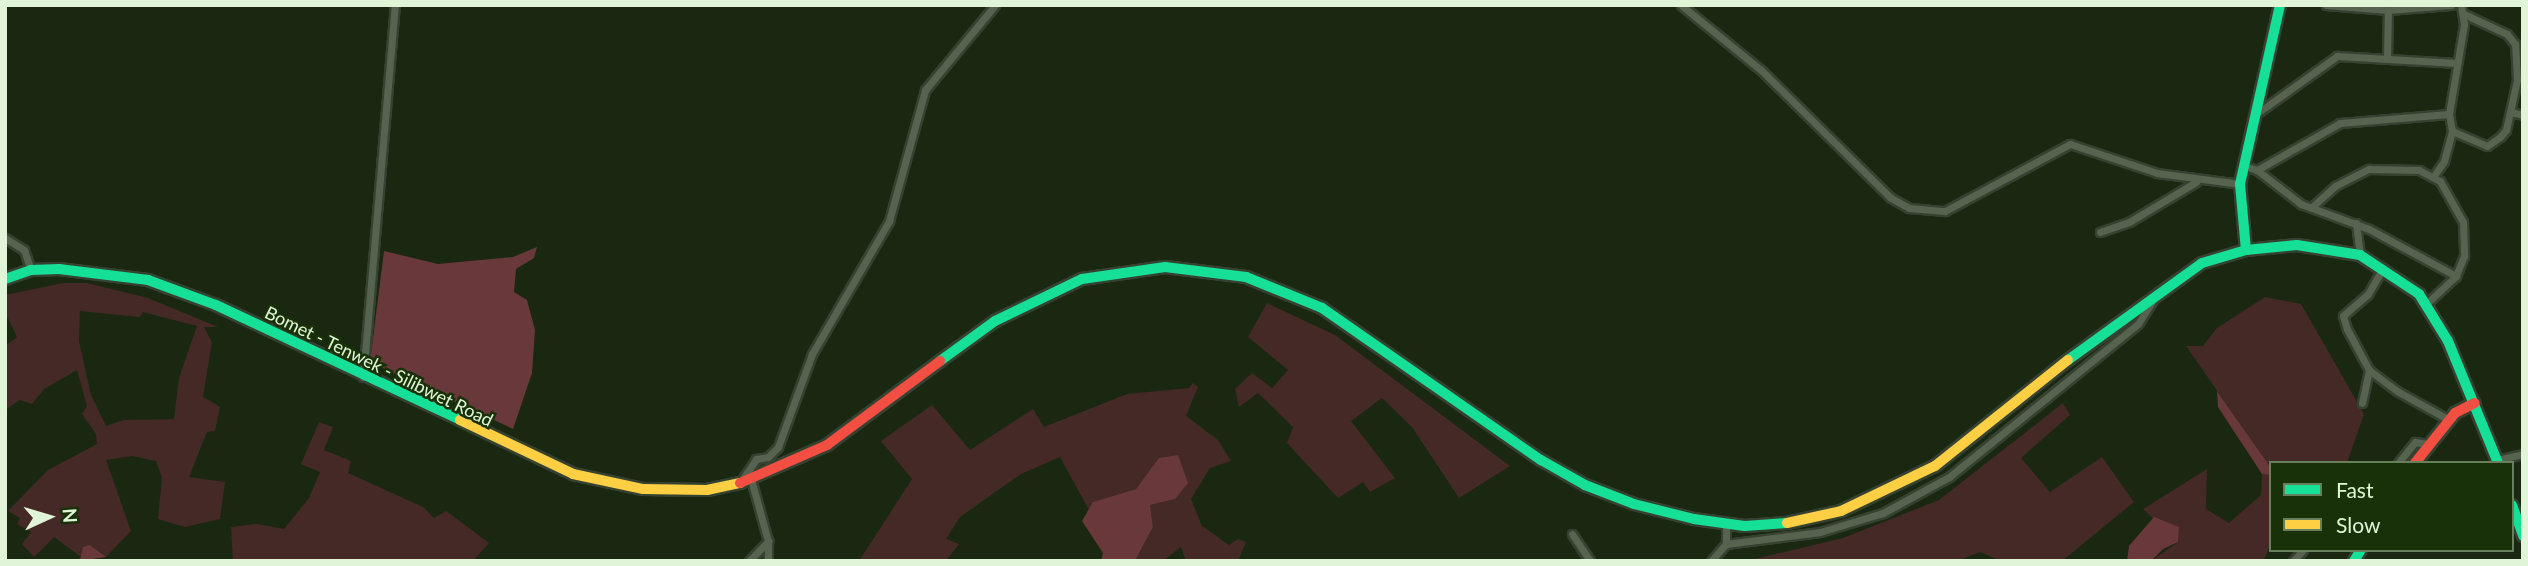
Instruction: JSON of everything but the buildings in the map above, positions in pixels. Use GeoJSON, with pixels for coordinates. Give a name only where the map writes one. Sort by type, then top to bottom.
{"type":"FeatureCollection","features":[{"type":"Feature","properties":{"kind":"main road"},"geometry":{"type":"LineString","coordinates":[[2246,250],[2240,184],[2280,5]]}},
{"type":"Feature","properties":{"kind":"main road","name":"Bomet - Tenwek - Silibwet Road"},"geometry":{"type":"LineString","coordinates":[[5,279],[31,270],[115,273],[173,288],[573,474],[643,489],[707,490],[751,479],[827,445],[984,329],[1036,299],[1082,279],[1165,267],[1246,277],[1310,303],[1355,328],[1557,470],[1634,504],[1726,524],[1811,519],[1908,482],[1966,443],[2157,293],[2202,263],[2246,250],[2318,245],[2360,255],[2384,267],[2426,304]]}},
{"type":"Feature","properties":{"kind":"main road"},"geometry":{"type":"LineString","coordinates":[[2426,304],[2475,403],[2498,461]]}},
{"type":"Feature","properties":{"kind":"main road"},"geometry":{"type":"LineString","coordinates":[[2415,461],[2449,419],[2475,403]]}},
{"type":"Feature","properties":{"kind":"main road"},"geometry":{"type":"LineString","coordinates":[[2514,511],[2523,536]]}},
{"type":"Feature","properties":{"kind":"street"},"geometry":{"type":"LineString","coordinates":[[363,377],[395,5]]}},
{"type":"Feature","properties":{"kind":"street"},"geometry":{"type":"LineString","coordinates":[[740,483],[756,459],[768,457],[778,447],[812,354],[879,243],[925,90],[995,5]]}},
{"type":"Feature","properties":{"kind":"street"},"geometry":{"type":"LineString","coordinates":[[1681,5],[1761,70],[1891,198],[1909,208],[1945,211],[2070,144],[2121,163],[2196,182],[2240,184]]}},
{"type":"Feature","properties":{"kind":"street"},"geometry":{"type":"LineString","coordinates":[[2326,5],[2388,10],[2451,5]]}},
{"type":"Feature","properties":{"kind":"street"},"geometry":{"type":"LineString","coordinates":[[2433,177],[2444,160],[2452,131],[2449,114],[2464,14],[2461,5]]}},
{"type":"Feature","properties":{"kind":"street"},"geometry":{"type":"LineString","coordinates":[[2387,57],[2388,10]]}},
{"type":"Feature","properties":{"kind":"street"},"geometry":{"type":"LineString","coordinates":[[2452,131],[2487,146],[2506,130],[2516,80],[2515,44],[2507,34],[2464,14]]}},
{"type":"Feature","properties":{"kind":"street"},"geometry":{"type":"LineString","coordinates":[[2256,114],[2337,56],[2457,63]]}},
{"type":"Feature","properties":{"kind":"street"},"geometry":{"type":"LineString","coordinates":[[2511,112],[2523,114]]}},
{"type":"Feature","properties":{"kind":"street"},"geometry":{"type":"LineString","coordinates":[[2258,170],[2340,123],[2449,114]]}},
{"type":"Feature","properties":{"kind":"street"},"geometry":{"type":"LineString","coordinates":[[2244,166],[2258,170],[2290,196],[2356,223],[2456,276]]}},
{"type":"Feature","properties":{"kind":"street"},"geometry":{"type":"LineString","coordinates":[[2312,206],[2330,189],[2369,169],[2419,170],[2433,177],[2451,194],[2463,222],[2464,256],[2456,276],[2426,304]]}},
{"type":"Feature","properties":{"kind":"street"},"geometry":{"type":"LineString","coordinates":[[2100,232],[2129,222],[2196,182]]}},
{"type":"Feature","properties":{"kind":"street"},"geometry":{"type":"LineString","coordinates":[[2356,223],[2360,255]]}},
{"type":"Feature","properties":{"kind":"street"},"geometry":{"type":"LineString","coordinates":[[5,238],[24,250],[31,270]]}},
{"type":"Feature","properties":{"kind":"street"},"geometry":{"type":"LineString","coordinates":[[2384,267],[2368,294],[2343,316],[2369,370],[2449,419]]}},
{"type":"Feature","properties":{"kind":"street"},"geometry":{"type":"LineString","coordinates":[[1711,561],[1726,544],[1820,532],[1883,513],[1949,477],[2138,324],[2157,293]]}},
{"type":"Feature","properties":{"kind":"street"},"geometry":{"type":"LineString","coordinates":[[2362,402],[2369,370]]}},
{"type":"Feature","properties":{"kind":"street"},"geometry":{"type":"LineString","coordinates":[[2400,461],[2415,442],[2428,444]]}},
{"type":"Feature","properties":{"kind":"street"},"geometry":{"type":"LineString","coordinates":[[2501,461],[2523,454]]}},
{"type":"Feature","properties":{"kind":"street"},"geometry":{"type":"LineString","coordinates":[[751,479],[768,541],[768,561]]}},
{"type":"Feature","properties":{"kind":"street"},"geometry":{"type":"LineString","coordinates":[[1726,524],[1726,544]]}},
{"type":"Feature","properties":{"kind":"street"},"geometry":{"type":"LineString","coordinates":[[1572,534],[1590,561]]}},
{"type":"Feature","properties":{"kind":"street"},"geometry":{"type":"LineString","coordinates":[[749,561],[768,541]]}},
{"type":"Feature","properties":{"kind":"shaded area"},"geometry":{"type":"Polygon","coordinates":[[[537,247],[534,258],[516,269],[514,292],[527,300],[535,330],[532,373],[513,429],[370,362],[384,251],[438,264],[513,257],[537,247]]]}},
{"type":"Feature","properties":{"kind":"shaded area"},"geometry":{"type":"Polygon","coordinates":[[[63,283],[87,283],[148,298],[218,327],[204,327],[212,342],[203,397],[220,407],[215,431],[207,432],[189,477],[225,482],[220,519],[185,527],[158,519],[162,478],[156,461],[132,456],[106,460],[131,531],[106,557],[90,545],[80,561],[77,561],[81,557],[54,537],[34,557],[22,544],[31,532],[17,524],[20,518],[8,511],[48,470],[97,444],[96,434],[82,414],[87,406],[77,370],[44,389],[32,404],[20,400],[5,410],[5,346],[17,337],[5,312],[5,295],[63,283]],[[80,311],[79,341],[91,395],[106,426],[124,420],[174,419],[179,378],[197,326],[143,312],[140,317],[80,311]]]}},
{"type":"Feature","properties":{"kind":"shaded area"},"geometry":{"type":"Polygon","coordinates":[[[2265,297],[2301,304],[2364,414],[2348,461],[2269,461],[2269,465],[2186,346],[2203,346],[2217,328],[2265,297]]]}},
{"type":"Feature","properties":{"kind":"shaded area"},"geometry":{"type":"Polygon","coordinates":[[[1267,303],[1335,335],[1510,466],[1459,498],[1412,427],[1382,398],[1351,421],[1395,478],[1370,492],[1363,482],[1338,498],[1287,443],[1293,427],[1258,393],[1239,407],[1235,389],[1252,373],[1272,388],[1288,370],[1248,337],[1267,303]]]}},
{"type":"Feature","properties":{"kind":"shaded area"},"geometry":{"type":"Polygon","coordinates":[[[1193,383],[1198,387],[1186,416],[1218,440],[1231,461],[1210,468],[1191,499],[1202,526],[1229,545],[1238,539],[1246,542],[1238,561],[1186,561],[1181,547],[1163,561],[1135,561],[1153,527],[1150,505],[1175,499],[1160,458],[1136,489],[1094,502],[1089,510],[1060,457],[1021,474],[960,517],[946,539],[959,544],[946,561],[859,561],[912,479],[881,441],[932,405],[970,450],[1033,409],[1044,427],[1127,394],[1189,388],[1193,383]]]}},
{"type":"Feature","properties":{"kind":"shaded area"},"geometry":{"type":"Polygon","coordinates":[[[2217,391],[2269,465],[2269,475],[2262,474],[2218,407],[2217,391]]]}},
{"type":"Feature","properties":{"kind":"shaded area"},"geometry":{"type":"Polygon","coordinates":[[[2063,403],[2070,415],[2021,458],[2050,492],[2102,457],[2134,502],[2062,561],[2001,561],[1980,552],[1957,561],[1746,561],[1843,538],[1939,500],[2063,403]]]}},
{"type":"Feature","properties":{"kind":"shaded area"},"geometry":{"type":"Polygon","coordinates":[[[319,422],[333,427],[324,450],[351,461],[348,473],[423,507],[434,518],[446,511],[489,543],[473,561],[233,561],[231,527],[257,524],[284,529],[309,498],[320,472],[301,464],[319,422]]]}},
{"type":"Feature","properties":{"kind":"shaded area"},"geometry":{"type":"Polygon","coordinates":[[[1178,455],[1188,483],[1175,499],[1150,505],[1153,527],[1135,561],[1101,561],[1103,553],[1082,521],[1093,502],[1136,489],[1159,458],[1178,455]]]}},
{"type":"Feature","properties":{"kind":"shaded area"},"geometry":{"type":"Polygon","coordinates":[[[2207,469],[2206,509],[2229,523],[2261,495],[2262,474],[2269,475],[2269,548],[2263,561],[2151,561],[2178,542],[2143,509],[2207,469]]]}},
{"type":"Feature","properties":{"kind":"shaded area"},"geometry":{"type":"Polygon","coordinates":[[[2154,517],[2179,527],[2178,542],[2163,549],[2151,561],[2127,561],[2129,546],[2154,517]]]}},
{"type":"Feature","properties":{"kind":"shaded area"},"geometry":{"type":"Polygon","coordinates":[[[90,545],[106,557],[80,561],[83,547],[90,545]]]}},
{"type":"Feature","properties":{"kind":"traffic: fast"},"geometry":{"type":"LineString","coordinates":[[2246,250],[2240,184],[2280,5]]}},
{"type":"Feature","properties":{"kind":"traffic: fast"},"geometry":{"type":"LineString","coordinates":[[2068,360],[2202,263],[2246,250],[2297,245],[2360,255],[2419,294],[2448,341],[2497,461]]}},
{"type":"Feature","properties":{"kind":"traffic: fast"},"geometry":{"type":"LineString","coordinates":[[940,361],[995,321],[1082,279],[1165,267],[1246,277],[1322,308],[1541,460],[1585,485],[1634,504],[1694,519],[1745,526],[1787,523]]}},
{"type":"Feature","properties":{"kind":"traffic: fast"},"geometry":{"type":"LineString","coordinates":[[5,279],[31,270],[59,269],[148,280],[216,305],[460,420]]}},
{"type":"Feature","properties":{"kind":"traffic: fast"},"geometry":{"type":"LineString","coordinates":[[2514,511],[2523,536]]}},
{"type":"Feature","properties":{"kind":"traffic: fast"},"geometry":{"type":"LineString","coordinates":[[2354,561],[2360,552]]}},
{"type":"Feature","properties":{"kind":"traffic: slow"},"geometry":{"type":"LineString","coordinates":[[1787,523],[1841,511],[1935,466],[2068,360]]}},
{"type":"Feature","properties":{"kind":"traffic: slow"},"geometry":{"type":"LineString","coordinates":[[460,420],[573,474],[643,489],[707,490],[740,483]]}},
{"type":"Feature","properties":{"kind":"traffic: jam"},"geometry":{"type":"LineString","coordinates":[[740,483],[827,445],[940,361]]}},
{"type":"Feature","properties":{"kind":"traffic: jam"},"geometry":{"type":"LineString","coordinates":[[2417,461],[2455,413],[2475,403]]}}]}
